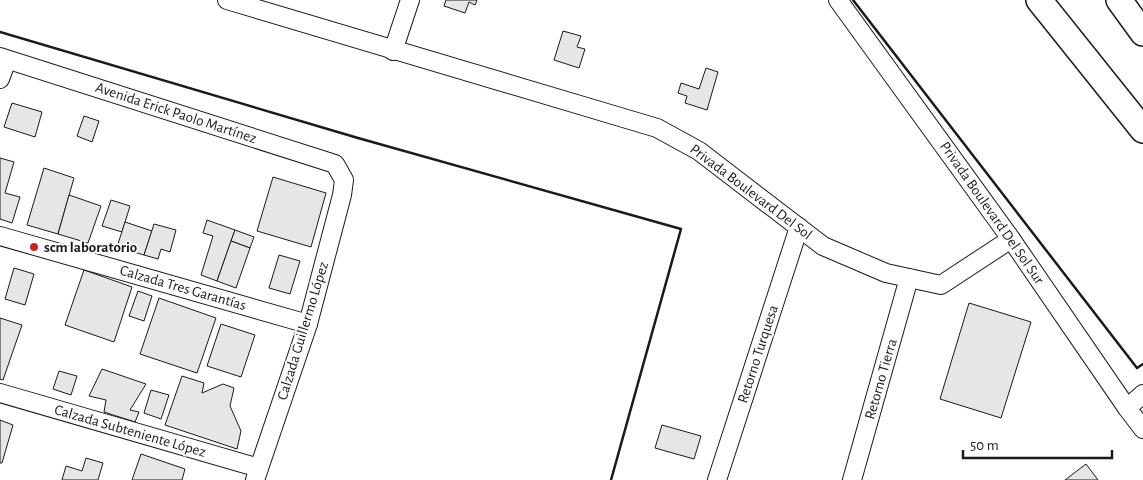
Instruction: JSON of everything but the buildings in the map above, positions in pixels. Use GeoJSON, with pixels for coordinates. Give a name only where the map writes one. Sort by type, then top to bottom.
{"type":"FeatureCollection","features":[{"type":"Feature","properties":{"kind":"street","name":"Privada Boulevard Del Sol"},"geometry":{"type":"LineString","coordinates":[[227,0],[657,128],[699,151],[823,246],[886,273],[941,285],[1011,238]]}},
{"type":"Feature","properties":{"kind":"street"},"geometry":{"type":"LineString","coordinates":[[393,50],[410,0]]}},
{"type":"Feature","properties":{"kind":"street","name":"Privada Boulevard Del Sol Sur"},"geometry":{"type":"LineString","coordinates":[[838,0],[1011,238],[1143,429]]}},
{"type":"Feature","properties":{"kind":"street"},"geometry":{"type":"LineString","coordinates":[[1039,0],[1143,130]]}},
{"type":"Feature","properties":{"kind":"street"},"geometry":{"type":"LineString","coordinates":[[1119,0],[1143,33]]}},
{"type":"Feature","properties":{"kind":"street"},"geometry":{"type":"LineString","coordinates":[[0,78],[4,58]]}},
{"type":"Feature","properties":{"kind":"street","name":"Avenida Erick Paolo Martínez"},"geometry":{"type":"LineString","coordinates":[[4,58],[335,164],[344,180]]}},
{"type":"Feature","properties":{"kind":"street","name":"Calzada Guillermo López"},"geometry":{"type":"LineString","coordinates":[[257,474],[308,324],[342,195],[344,180]]}},
{"type":"Feature","properties":{"kind":"street","name":"Retorno Turquesa"},"geometry":{"type":"LineString","coordinates":[[717,480],[799,227]]}},
{"type":"Feature","properties":{"kind":"street","name":"Calzada Tres Garantías"},"geometry":{"type":"LineString","coordinates":[[0,236],[308,324]]}},
{"type":"Feature","properties":{"kind":"street","name":"Retorno Tierra"},"geometry":{"type":"LineString","coordinates":[[852,480],[910,278]]}},
{"type":"Feature","properties":{"kind":"street","name":"Calzada Subteniente López"},"geometry":{"type":"LineString","coordinates":[[0,393],[257,474]]}},
{"type":"Feature","properties":{"kind":"street"},"geometry":{"type":"LineString","coordinates":[[1127,408],[1143,394]]}},
{"type":"Feature","properties":{"kind":"fence"},"geometry":{"type":"LineString","coordinates":[[1137,368],[1143,364]]}},
{"type":"Feature","properties":{"kind":"wall"},"geometry":{"type":"LineString","coordinates":[[853,0],[1137,368],[1143,364]]}},
{"type":"Feature","properties":{"kind":"wall"},"geometry":{"type":"LineString","coordinates":[[0,32],[358,138],[681,229],[611,480]]}},
{"type":"Feature","properties":{"kind":"place","name":"scm laboratorio"},"geometry":{"type":"Point","coordinates":[34,247]}}]}
